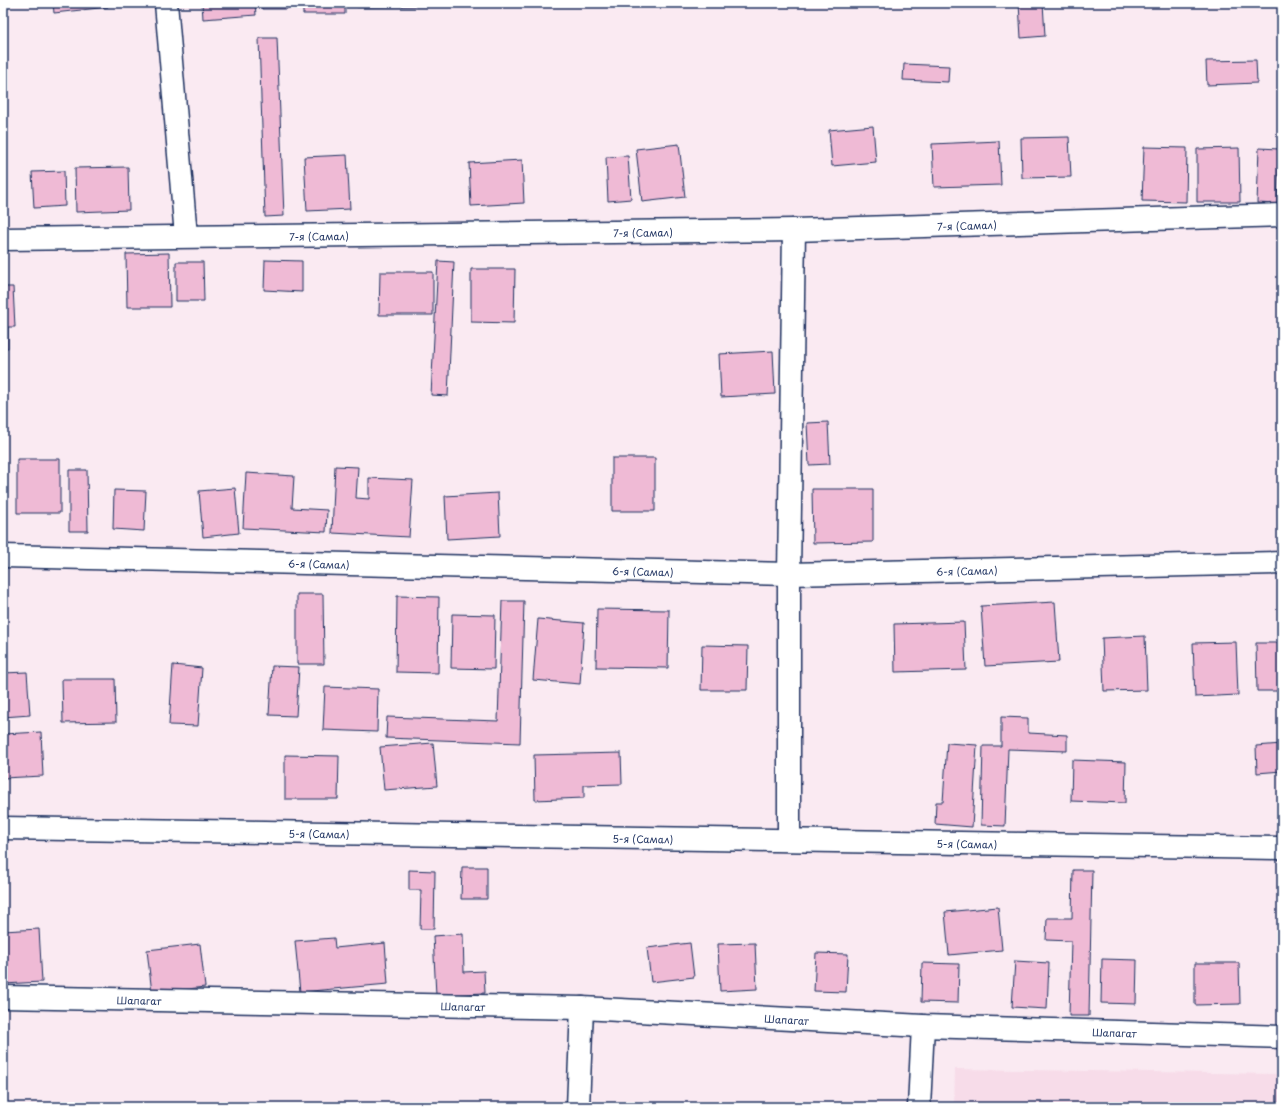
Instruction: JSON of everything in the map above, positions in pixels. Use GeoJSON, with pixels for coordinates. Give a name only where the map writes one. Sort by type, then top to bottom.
{"type":"FeatureCollection","features":[{"type":"Feature","properties":{"kind":"street"},"geometry":{"type":"LineString","coordinates":[[166,3],[186,236]]}},
{"type":"Feature","properties":{"kind":"street","name":"7-я (Самал)"},"geometry":{"type":"LineString","coordinates":[[3,239],[794,230],[1282,215]]}},
{"type":"Feature","properties":{"kind":"street"},"geometry":{"type":"LineString","coordinates":[[789,840],[788,574],[794,230]]}},
{"type":"Feature","properties":{"kind":"street","name":"6-я (Самал)"},"geometry":{"type":"LineString","coordinates":[[3,556],[788,574],[1282,563]]}},
{"type":"Feature","properties":{"kind":"street","name":"5-я (Самал)"},"geometry":{"type":"LineString","coordinates":[[3,828],[1282,848]]}},
{"type":"Feature","properties":{"kind":"street","name":"Шапагат"},"geometry":{"type":"LineString","coordinates":[[3,997],[582,1008],[923,1026],[1282,1037]]}},
{"type":"Feature","properties":{"kind":"street"},"geometry":{"type":"LineString","coordinates":[[578,1107],[582,1008]]}},
{"type":"Feature","properties":{"kind":"street"},"geometry":{"type":"LineString","coordinates":[[919,1107],[923,1026]]}},
{"type":"Feature","properties":{"kind":"shaded area"},"geometry":{"type":"Polygon","coordinates":[[[955,1069],[1282,1074],[1282,1107],[954,1107],[955,1069]]]}},
{"type":"Feature","properties":{"kind":"building"},"geometry":{"type":"Polygon","coordinates":[[[53,3],[107,3],[108,7],[54,13],[53,3]]]}},
{"type":"Feature","properties":{"kind":"building"},"geometry":{"type":"Polygon","coordinates":[[[202,3],[255,3],[256,15],[203,19],[202,3]]]}},
{"type":"Feature","properties":{"kind":"building"},"geometry":{"type":"Polygon","coordinates":[[[262,3],[287,3],[287,9],[262,9],[262,3]]]}},
{"type":"Feature","properties":{"kind":"building"},"geometry":{"type":"Polygon","coordinates":[[[303,3],[345,3],[345,14],[303,14],[303,3]]]}},
{"type":"Feature","properties":{"kind":"building"},"geometry":{"type":"Polygon","coordinates":[[[357,3],[436,3],[436,6],[357,7],[357,3]]]}},
{"type":"Feature","properties":{"kind":"building"},"geometry":{"type":"Polygon","coordinates":[[[1019,3],[1043,3],[1045,36],[1021,38],[1019,3]]]}},
{"type":"Feature","properties":{"kind":"building"},"geometry":{"type":"Polygon","coordinates":[[[259,38],[277,38],[284,216],[265,217],[259,38]]]}},
{"type":"Feature","properties":{"kind":"building"},"geometry":{"type":"Polygon","coordinates":[[[1256,60],[1257,83],[1207,85],[1206,61],[1256,60]]]}},
{"type":"Feature","properties":{"kind":"building"},"geometry":{"type":"Polygon","coordinates":[[[904,64],[949,66],[948,82],[903,80],[904,64]]]}},
{"type":"Feature","properties":{"kind":"building"},"geometry":{"type":"Polygon","coordinates":[[[873,126],[876,162],[832,166],[829,130],[873,126]]]}},
{"type":"Feature","properties":{"kind":"building"},"geometry":{"type":"Polygon","coordinates":[[[1069,137],[1071,177],[1022,178],[1021,138],[1069,137]]]}},
{"type":"Feature","properties":{"kind":"building"},"geometry":{"type":"Polygon","coordinates":[[[999,141],[1001,185],[934,187],[932,144],[999,141]]]}},
{"type":"Feature","properties":{"kind":"building"},"geometry":{"type":"Polygon","coordinates":[[[679,144],[685,197],[642,202],[636,149],[679,144]]]}},
{"type":"Feature","properties":{"kind":"building"},"geometry":{"type":"Polygon","coordinates":[[[1144,147],[1187,148],[1186,202],[1142,201],[1144,147]]]}},
{"type":"Feature","properties":{"kind":"building"},"geometry":{"type":"Polygon","coordinates":[[[1239,148],[1240,202],[1197,202],[1197,149],[1239,148]]]}},
{"type":"Feature","properties":{"kind":"building"},"geometry":{"type":"Polygon","coordinates":[[[1259,148],[1279,149],[1277,204],[1257,203],[1259,148]]]}},
{"type":"Feature","properties":{"kind":"building"},"geometry":{"type":"Polygon","coordinates":[[[347,155],[350,209],[307,211],[304,157],[347,155]]]}},
{"type":"Feature","properties":{"kind":"building"},"geometry":{"type":"Polygon","coordinates":[[[628,156],[631,199],[608,201],[606,157],[628,156]]]}},
{"type":"Feature","properties":{"kind":"building"},"geometry":{"type":"Polygon","coordinates":[[[522,160],[524,203],[471,206],[469,163],[522,160]]]}},
{"type":"Feature","properties":{"kind":"building"},"geometry":{"type":"Polygon","coordinates":[[[128,167],[129,210],[76,212],[75,168],[128,167]]]}},
{"type":"Feature","properties":{"kind":"building"},"geometry":{"type":"Polygon","coordinates":[[[64,171],[65,206],[34,208],[32,172],[64,171]]]}},
{"type":"Feature","properties":{"kind":"building"},"geometry":{"type":"Polygon","coordinates":[[[169,253],[170,307],[127,307],[126,254],[169,253]]]}},
{"type":"Feature","properties":{"kind":"building"},"geometry":{"type":"Polygon","coordinates":[[[265,260],[302,261],[302,292],[264,290],[265,260]]]}},
{"type":"Feature","properties":{"kind":"building"},"geometry":{"type":"Polygon","coordinates":[[[438,261],[454,262],[448,396],[431,395],[438,261]]]}},
{"type":"Feature","properties":{"kind":"building"},"geometry":{"type":"Polygon","coordinates":[[[176,262],[203,262],[204,301],[176,301],[176,262]]]}},
{"type":"Feature","properties":{"kind":"building"},"geometry":{"type":"Polygon","coordinates":[[[471,269],[515,269],[514,323],[471,322],[471,269]]]}},
{"type":"Feature","properties":{"kind":"building"},"geometry":{"type":"Polygon","coordinates":[[[380,272],[433,272],[433,315],[379,315],[380,272]]]}},
{"type":"Feature","properties":{"kind":"building"},"geometry":{"type":"Polygon","coordinates":[[[3,287],[13,287],[15,327],[8,327],[8,348],[3,348],[3,287]]]}},
{"type":"Feature","properties":{"kind":"building"},"geometry":{"type":"Polygon","coordinates":[[[773,351],[775,394],[721,397],[719,354],[773,351]]]}},
{"type":"Feature","properties":{"kind":"building"},"geometry":{"type":"Polygon","coordinates":[[[828,422],[830,464],[809,465],[807,423],[828,422]]]}},
{"type":"Feature","properties":{"kind":"building"},"geometry":{"type":"Polygon","coordinates":[[[612,458],[655,458],[655,511],[612,511],[612,458]]]}},
{"type":"Feature","properties":{"kind":"building"},"geometry":{"type":"Polygon","coordinates":[[[17,459],[60,459],[60,513],[17,513],[17,459]]]}},
{"type":"Feature","properties":{"kind":"building"},"geometry":{"type":"Polygon","coordinates":[[[335,466],[358,467],[356,498],[369,499],[369,478],[413,480],[409,537],[332,533],[335,466]]]}},
{"type":"Feature","properties":{"kind":"building"},"geometry":{"type":"Polygon","coordinates":[[[69,470],[87,470],[88,531],[69,531],[69,470]]]}},
{"type":"Feature","properties":{"kind":"building"},"geometry":{"type":"Polygon","coordinates":[[[246,473],[294,476],[292,508],[327,510],[326,532],[243,528],[246,473]]]}},
{"type":"Feature","properties":{"kind":"building"},"geometry":{"type":"Polygon","coordinates":[[[235,488],[239,533],[203,537],[199,491],[235,488]]]}},
{"type":"Feature","properties":{"kind":"building"},"geometry":{"type":"Polygon","coordinates":[[[812,489],[873,489],[873,542],[813,543],[812,489]]]}},
{"type":"Feature","properties":{"kind":"building"},"geometry":{"type":"Polygon","coordinates":[[[114,490],[146,491],[144,531],[113,529],[114,490]]]}},
{"type":"Feature","properties":{"kind":"building"},"geometry":{"type":"Polygon","coordinates":[[[498,493],[500,536],[447,539],[445,496],[498,493]]]}},
{"type":"Feature","properties":{"kind":"building"},"geometry":{"type":"Polygon","coordinates":[[[297,594],[323,594],[324,664],[297,664],[297,594]]]}},
{"type":"Feature","properties":{"kind":"building"},"geometry":{"type":"Polygon","coordinates":[[[397,596],[439,597],[438,673],[396,672],[397,596]]]}},
{"type":"Feature","properties":{"kind":"building"},"geometry":{"type":"Polygon","coordinates":[[[502,601],[524,601],[520,743],[386,738],[387,717],[498,721],[502,601]]]}},
{"type":"Feature","properties":{"kind":"building"},"geometry":{"type":"Polygon","coordinates":[[[1055,602],[1059,662],[985,666],[981,606],[1055,602]]]}},
{"type":"Feature","properties":{"kind":"building"},"geometry":{"type":"Polygon","coordinates":[[[597,609],[669,610],[668,668],[596,667],[597,609]]]}},
{"type":"Feature","properties":{"kind":"building"},"geometry":{"type":"Polygon","coordinates":[[[452,614],[495,615],[494,669],[451,668],[452,614]]]}},
{"type":"Feature","properties":{"kind":"building"},"geometry":{"type":"Polygon","coordinates":[[[538,619],[584,623],[580,684],[533,680],[538,619]]]}},
{"type":"Feature","properties":{"kind":"building"},"geometry":{"type":"Polygon","coordinates":[[[964,622],[966,670],[895,672],[894,624],[964,622]]]}},
{"type":"Feature","properties":{"kind":"building"},"geometry":{"type":"Polygon","coordinates":[[[1145,636],[1147,690],[1104,691],[1102,638],[1145,636]]]}},
{"type":"Feature","properties":{"kind":"building"},"geometry":{"type":"Polygon","coordinates":[[[1236,642],[1238,695],[1195,697],[1193,643],[1236,642]]]}},
{"type":"Feature","properties":{"kind":"building"},"geometry":{"type":"Polygon","coordinates":[[[1256,643],[1282,643],[1282,691],[1257,691],[1256,643]]]}},
{"type":"Feature","properties":{"kind":"building"},"geometry":{"type":"Polygon","coordinates":[[[702,645],[748,646],[747,690],[701,690],[702,645]]]}},
{"type":"Feature","properties":{"kind":"building"},"geometry":{"type":"Polygon","coordinates":[[[173,665],[202,668],[198,726],[169,725],[173,665]]]}},
{"type":"Feature","properties":{"kind":"building"},"geometry":{"type":"Polygon","coordinates":[[[272,666],[299,667],[296,716],[269,715],[272,666]]]}},
{"type":"Feature","properties":{"kind":"building"},"geometry":{"type":"Polygon","coordinates":[[[27,672],[30,715],[3,717],[3,673],[27,672]]]}},
{"type":"Feature","properties":{"kind":"building"},"geometry":{"type":"Polygon","coordinates":[[[62,679],[115,679],[116,722],[63,723],[62,679]]]}},
{"type":"Feature","properties":{"kind":"building"},"geometry":{"type":"Polygon","coordinates":[[[325,687],[378,689],[377,732],[323,730],[325,687]]]}},
{"type":"Feature","properties":{"kind":"building"},"geometry":{"type":"Polygon","coordinates":[[[1001,717],[1028,718],[1028,733],[1067,735],[1067,751],[1008,749],[1005,826],[981,825],[983,746],[1001,746],[1001,717]]]}},
{"type":"Feature","properties":{"kind":"building"},"geometry":{"type":"Polygon","coordinates":[[[41,732],[43,776],[3,778],[3,734],[41,732]]]}},
{"type":"Feature","properties":{"kind":"building"},"geometry":{"type":"Polygon","coordinates":[[[433,743],[437,786],[384,790],[380,747],[433,743]]]}},
{"type":"Feature","properties":{"kind":"building"},"geometry":{"type":"Polygon","coordinates":[[[947,743],[977,745],[972,827],[935,824],[936,802],[943,802],[947,743]]]}},
{"type":"Feature","properties":{"kind":"building"},"geometry":{"type":"Polygon","coordinates":[[[1282,744],[1282,771],[1257,773],[1256,746],[1282,744]]]}},
{"type":"Feature","properties":{"kind":"building"},"geometry":{"type":"Polygon","coordinates":[[[621,753],[622,784],[584,785],[584,798],[535,800],[534,755],[621,753]]]}},
{"type":"Feature","properties":{"kind":"building"},"geometry":{"type":"Polygon","coordinates":[[[285,755],[339,756],[338,799],[285,799],[285,755]]]}},
{"type":"Feature","properties":{"kind":"building"},"geometry":{"type":"Polygon","coordinates":[[[1072,760],[1126,762],[1125,803],[1071,801],[1072,760]]]}},
{"type":"Feature","properties":{"kind":"building"},"geometry":{"type":"Polygon","coordinates":[[[462,867],[487,867],[487,899],[461,899],[462,867]]]}},
{"type":"Feature","properties":{"kind":"building"},"geometry":{"type":"Polygon","coordinates":[[[409,870],[435,871],[434,929],[420,929],[421,890],[409,890],[409,870]]]}},
{"type":"Feature","properties":{"kind":"building"},"geometry":{"type":"Polygon","coordinates":[[[1073,870],[1092,870],[1089,1016],[1069,1016],[1071,941],[1046,940],[1047,918],[1072,918],[1073,870]]]}},
{"type":"Feature","properties":{"kind":"building"},"geometry":{"type":"Polygon","coordinates":[[[998,907],[1002,950],[949,955],[945,912],[998,907]]]}},
{"type":"Feature","properties":{"kind":"building"},"geometry":{"type":"Polygon","coordinates":[[[39,929],[42,982],[3,984],[3,931],[39,929]]]}},
{"type":"Feature","properties":{"kind":"building"},"geometry":{"type":"Polygon","coordinates":[[[463,934],[464,972],[484,971],[485,993],[436,995],[433,936],[463,934]]]}},
{"type":"Feature","properties":{"kind":"building"},"geometry":{"type":"Polygon","coordinates":[[[334,938],[335,948],[385,943],[388,984],[300,992],[295,941],[334,938]]]}},
{"type":"Feature","properties":{"kind":"building"},"geometry":{"type":"Polygon","coordinates":[[[690,943],[694,977],[651,982],[647,948],[690,943]]]}},
{"type":"Feature","properties":{"kind":"building"},"geometry":{"type":"Polygon","coordinates":[[[755,943],[757,989],[720,991],[718,944],[755,943]]]}},
{"type":"Feature","properties":{"kind":"building"},"geometry":{"type":"Polygon","coordinates":[[[200,944],[205,987],[152,993],[147,950],[200,944]]]}},
{"type":"Feature","properties":{"kind":"building"},"geometry":{"type":"Polygon","coordinates":[[[816,953],[848,954],[846,992],[814,991],[816,953]]]}},
{"type":"Feature","properties":{"kind":"building"},"geometry":{"type":"Polygon","coordinates":[[[1102,959],[1137,960],[1136,1004],[1101,1003],[1102,959]]]}},
{"type":"Feature","properties":{"kind":"building"},"geometry":{"type":"Polygon","coordinates":[[[1015,961],[1049,963],[1047,1009],[1012,1007],[1015,961]]]}},
{"type":"Feature","properties":{"kind":"building"},"geometry":{"type":"Polygon","coordinates":[[[922,963],[959,964],[958,1003],[921,1002],[922,963]]]}},
{"type":"Feature","properties":{"kind":"building"},"geometry":{"type":"Polygon","coordinates":[[[1195,963],[1239,963],[1240,1004],[1195,1005],[1195,963]]]}},
{"type":"Feature","properties":{"kind":"building"},"geometry":{"type":"Polygon","coordinates":[[[762,1104],[797,1105],[797,1107],[762,1107],[762,1104]]]}}]}
